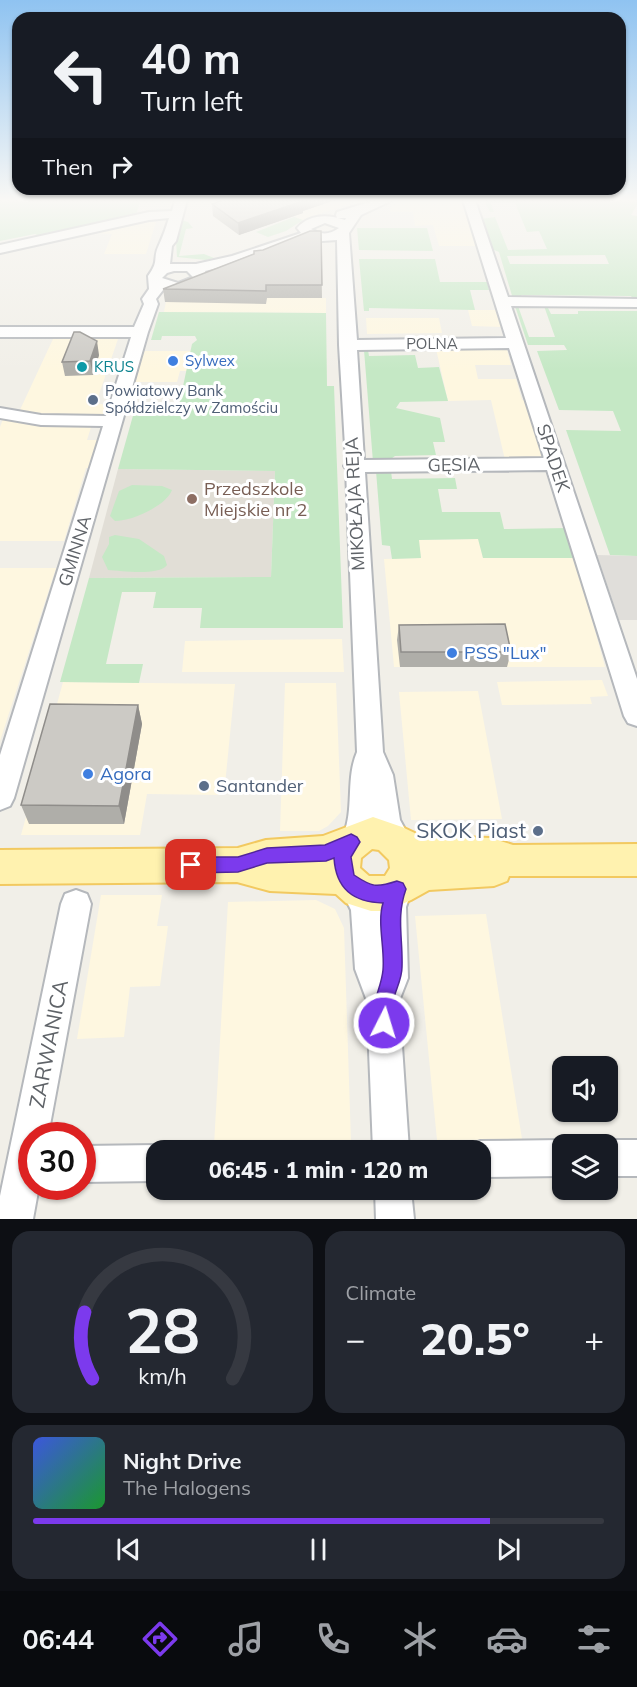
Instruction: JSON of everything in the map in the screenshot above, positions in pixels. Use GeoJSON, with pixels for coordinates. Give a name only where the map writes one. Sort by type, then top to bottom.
{"type":"FeatureCollection","features":[{"type":"Feature","properties":{"kind":"main road"},"geometry":{"type":"LineString","coordinates":[[0,867],[238,865],[267,856],[326,853],[373,833],[391,837],[408,855],[410,866],[408,876],[399,887]]}},
{"type":"Feature","properties":{"kind":"main road"},"geometry":{"type":"LineString","coordinates":[[351,884],[344,873],[342,856],[354,840]]}},
{"type":"Feature","properties":{"kind":"main road"},"geometry":{"type":"LineString","coordinates":[[400,844],[422,852],[481,853],[513,861],[637,860]]}},
{"type":"Feature","properties":{"kind":"main road"},"geometry":{"type":"LineString","coordinates":[[238,865],[258,872],[329,875],[367,894],[375,895],[399,887],[425,873],[485,871],[513,861]]}},
{"type":"Feature","properties":{"kind":"street","name":"GMINNA"},"geometry":{"type":"LineString","coordinates":[[0,798],[140,333],[151,304],[149,299],[156,289],[163,257]]}},
{"type":"Feature","properties":{"kind":"street"},"geometry":{"type":"LineString","coordinates":[[174,257],[174,260],[192,271]]}},
{"type":"Feature","properties":{"kind":"street"},"geometry":{"type":"LineString","coordinates":[[159,276],[231,264],[243,257]]}},
{"type":"Feature","properties":{"kind":"street","name":"MIKOŁAJA REJA"},"geometry":{"type":"LineString","coordinates":[[342,257],[370,752],[380,774],[385,822],[400,844]]}},
{"type":"Feature","properties":{"kind":"street","name":"SPADEK"},"geometry":{"type":"LineString","coordinates":[[488,257],[637,716]]}},
{"type":"Feature","properties":{"kind":"street"},"geometry":{"type":"LineString","coordinates":[[151,304],[172,287],[190,285],[192,271]]}},
{"type":"Feature","properties":{"kind":"street"},"geometry":{"type":"LineString","coordinates":[[159,276],[172,287]]}},
{"type":"Feature","properties":{"kind":"street"},"geometry":{"type":"LineString","coordinates":[[503,302],[637,303]]}},
{"type":"Feature","properties":{"kind":"street"},"geometry":{"type":"LineString","coordinates":[[0,332],[140,333]]}},
{"type":"Feature","properties":{"kind":"street","name":"POLNA"},"geometry":{"type":"LineString","coordinates":[[347,345],[517,343]]}},
{"type":"Feature","properties":{"kind":"street"},"geometry":{"type":"LineString","coordinates":[[0,413],[46,421],[114,421]]}},
{"type":"Feature","properties":{"kind":"street","name":"GĘSIA"},"geometry":{"type":"LineString","coordinates":[[353,466],[555,464]]}},
{"type":"Feature","properties":{"kind":"street","name":"MIKOŁAJA REJA"},"geometry":{"type":"LineString","coordinates":[[354,840],[362,823],[362,774],[370,752]]}},
{"type":"Feature","properties":{"kind":"street"},"geometry":{"type":"LineString","coordinates":[[351,884],[366,909],[371,969],[383,1001],[390,1140]]}},
{"type":"Feature","properties":{"kind":"street"},"geometry":{"type":"LineString","coordinates":[[383,1001],[392,978],[391,907],[399,887]]}},
{"type":"Feature","properties":{"kind":"street","name":"ZARWANICA"},"geometry":{"type":"LineString","coordinates":[[36,1122],[76,904]]}},
{"type":"Feature","properties":{"kind":"street"},"geometry":{"type":"LineString","coordinates":[[491,1160],[552,1158]]}},
{"type":"Feature","properties":{"kind":"street"},"geometry":{"type":"LineString","coordinates":[[618,1158],[637,1158]]}},
{"type":"Feature","properties":{"kind":"street"},"geometry":{"type":"LineString","coordinates":[[96,1164],[146,1163]]}},
{"type":"Feature","properties":{"kind":"street","name":"ZARWANICA"},"geometry":{"type":"LineString","coordinates":[[14,1219],[19,1200]]}},
{"type":"Feature","properties":{"kind":"street"},"geometry":{"type":"LineString","coordinates":[[394,1200],[395,1219]]}},
{"type":"Feature","properties":{"kind":"shaded area"},"geometry":{"type":"Polygon","coordinates":[[[286,257],[321,257],[322,298],[326,298],[326,313],[164,312],[166,301],[286,257]]]}},
{"type":"Feature","properties":{"kind":"shaded area"},"geometry":{"type":"Polygon","coordinates":[[[468,310],[497,310],[502,327],[472,326],[468,310]]]}},
{"type":"Feature","properties":{"kind":"shaded area"},"geometry":{"type":"Polygon","coordinates":[[[366,318],[439,318],[442,333],[367,334],[366,318]]]}},
{"type":"Feature","properties":{"kind":"shaded area"},"geometry":{"type":"Polygon","coordinates":[[[53,339],[118,339],[96,403],[106,405],[103,417],[41,417],[19,412],[53,339]]]}},
{"type":"Feature","properties":{"kind":"shaded area"},"geometry":{"type":"Polygon","coordinates":[[[503,348],[507,350],[511,365],[475,365],[478,379],[516,379],[522,400],[526,400],[544,456],[540,459],[505,460],[491,400],[448,401],[436,349],[503,348]]]}},
{"type":"Feature","properties":{"kind":"shaded area"},"geometry":{"type":"Polygon","coordinates":[[[142,351],[191,351],[189,367],[187,371],[180,371],[177,382],[133,382],[142,351]]]}},
{"type":"Feature","properties":{"kind":"shaded area"},"geometry":{"type":"Polygon","coordinates":[[[3,419],[32,424],[92,424],[87,440],[100,440],[90,468],[86,468],[64,541],[0,541],[0,427],[3,419]]]}},
{"type":"Feature","properties":{"kind":"shaded area","name":"Przedszkole Miejskie nr 2"},"geometry":{"type":"Polygon","coordinates":[[[118,469],[275,471],[271,577],[89,578],[118,469]]]}},
{"type":"Feature","properties":{"kind":"shaded area"},"geometry":{"type":"Polygon","coordinates":[[[479,539],[483,558],[575,558],[605,667],[394,667],[384,559],[421,558],[418,540],[479,539]]]}},
{"type":"Feature","properties":{"kind":"shaded area"},"geometry":{"type":"Polygon","coordinates":[[[597,555],[637,556],[637,620],[619,620],[597,555]]]}},
{"type":"Feature","properties":{"kind":"shaded area"},"geometry":{"type":"Polygon","coordinates":[[[0,568],[56,568],[0,741],[0,568]]]}},
{"type":"Feature","properties":{"kind":"shaded area"},"geometry":{"type":"Polygon","coordinates":[[[342,639],[344,672],[182,672],[185,641],[342,639]]]}},
{"type":"Feature","properties":{"kind":"shaded area"},"geometry":{"type":"Polygon","coordinates":[[[602,680],[608,696],[590,697],[592,704],[502,705],[497,682],[602,680]]]}},
{"type":"Feature","properties":{"kind":"shaded area"},"geometry":{"type":"Polygon","coordinates":[[[63,682],[235,684],[224,795],[147,794],[140,835],[21,835],[63,682]]]}},
{"type":"Feature","properties":{"kind":"shaded area"},"geometry":{"type":"Polygon","coordinates":[[[285,683],[336,683],[341,812],[328,826],[319,831],[280,831],[285,683]]]}},
{"type":"Feature","properties":{"kind":"shaded area"},"geometry":{"type":"Polygon","coordinates":[[[478,691],[502,819],[411,820],[399,692],[478,691]]]}},
{"type":"Feature","properties":{"kind":"shaded area"},"geometry":{"type":"Polygon","coordinates":[[[101,895],[162,895],[157,926],[168,926],[160,986],[130,987],[124,1037],[77,1039],[101,895]]]}},
{"type":"Feature","properties":{"kind":"shaded area"},"geometry":{"type":"Polygon","coordinates":[[[316,900],[335,909],[344,928],[351,1140],[214,1140],[228,902],[316,900]]]}},
{"type":"Feature","properties":{"kind":"shaded area"},"geometry":{"type":"Polygon","coordinates":[[[486,914],[522,1139],[437,1140],[415,916],[486,914]]]}},
{"type":"Feature","properties":{"kind":"green space"},"geometry":{"type":"Polygon","coordinates":[[[177,257],[211,257],[214,258],[206,260],[177,257]]]}},
{"type":"Feature","properties":{"kind":"green space"},"geometry":{"type":"Polygon","coordinates":[[[500,257],[507,257],[510,264],[609,264],[606,257],[637,257],[637,300],[631,296],[521,295],[522,299],[513,299],[500,257]]]}},
{"type":"Feature","properties":{"kind":"green space"},"geometry":{"type":"Polygon","coordinates":[[[359,259],[435,259],[440,282],[487,282],[489,290],[470,290],[475,310],[369,308],[369,311],[364,311],[359,259]]]}},
{"type":"Feature","properties":{"kind":"green space"},"geometry":{"type":"Polygon","coordinates":[[[515,306],[518,306],[529,337],[555,337],[544,306],[547,306],[551,314],[578,314],[578,311],[637,311],[637,556],[610,555],[566,430],[621,431],[613,411],[559,410],[537,351],[567,350],[564,345],[528,345],[515,306]]]}},
{"type":"Feature","properties":{"kind":"green space"},"geometry":{"type":"Polygon","coordinates":[[[159,312],[326,313],[327,386],[334,386],[343,628],[200,628],[202,608],[153,608],[156,592],[122,592],[106,664],[143,664],[139,683],[60,682],[89,578],[271,577],[275,471],[118,469],[136,405],[179,405],[192,344],[197,340],[195,336],[162,336],[161,340],[151,340],[159,312]]]}},
{"type":"Feature","properties":{"kind":"green space"},"geometry":{"type":"Polygon","coordinates":[[[364,350],[368,350],[369,356],[415,355],[418,368],[439,367],[448,401],[400,402],[396,408],[440,418],[445,442],[433,442],[436,455],[395,456],[385,463],[373,462],[364,350]]]}},
{"type":"Feature","properties":{"kind":"green space"},"geometry":{"type":"Polygon","coordinates":[[[376,471],[391,471],[392,479],[455,478],[457,489],[438,489],[442,512],[500,512],[504,529],[567,528],[575,558],[483,558],[478,539],[419,540],[421,558],[392,559],[390,546],[382,545],[376,471]]]}},
{"type":"Feature","properties":{"kind":"green space"},"geometry":{"type":"Polygon","coordinates":[[[132,485],[162,486],[172,490],[163,502],[148,512],[115,521],[110,516],[119,491],[132,485]]]}},
{"type":"Feature","properties":{"kind":"green space"},"geometry":{"type":"Polygon","coordinates":[[[115,535],[139,539],[164,556],[167,565],[149,572],[108,570],[102,557],[109,544],[109,537],[115,535]]]}},
{"type":"Feature","properties":{"kind":"building"},"geometry":{"type":"Polygon","coordinates":[[[246,257],[321,257],[322,285],[266,285],[266,291],[163,289],[246,257]]]}},
{"type":"Feature","properties":{"kind":"building"},"geometry":{"type":"Polygon","coordinates":[[[74,332],[80,332],[97,341],[90,361],[62,362],[74,332]]]}},
{"type":"Feature","properties":{"kind":"building"},"geometry":{"type":"Polygon","coordinates":[[[505,624],[511,652],[401,652],[399,625],[505,624]]]}},
{"type":"Feature","properties":{"kind":"building","name":"Agora"},"geometry":{"type":"Polygon","coordinates":[[[50,704],[138,705],[119,806],[21,805],[50,704]]]}},
{"type":"Feature","properties":{"kind":"place","name":"Sylwex"},"geometry":{"type":"Point","coordinates":[173,361]}},
{"type":"Feature","properties":{"kind":"place","name":"KRUS"},"geometry":{"type":"Point","coordinates":[82,367]}},
{"type":"Feature","properties":{"kind":"place","name":"Powiatowy Bank Spółdzielczy w Zamościu"},"geometry":{"type":"Point","coordinates":[93,400]}},
{"type":"Feature","properties":{"kind":"place","name":"Przedszkole Miejskie nr 2"},"geometry":{"type":"Point","coordinates":[192,499]}},
{"type":"Feature","properties":{"kind":"place","name":"PSS \"Lux\""},"geometry":{"type":"Point","coordinates":[452,653]}},
{"type":"Feature","properties":{"kind":"place","name":"Agora"},"geometry":{"type":"Point","coordinates":[88,774]}},
{"type":"Feature","properties":{"kind":"place","name":"Santander"},"geometry":{"type":"Point","coordinates":[204,786]}},
{"type":"Feature","properties":{"kind":"place","name":"SKOK Piast"},"geometry":{"type":"Point","coordinates":[538,831]}},
{"type":"Feature","properties":{"kind":"route"},"geometry":{"type":"LineString","coordinates":[[191,865],[238,865],[248,860],[267,856],[326,853],[351,842],[342,856],[342,865],[348,881],[367,894],[383,894],[397,889],[391,907],[393,968],[389,988],[383,1001],[384,1023]]}}]}
